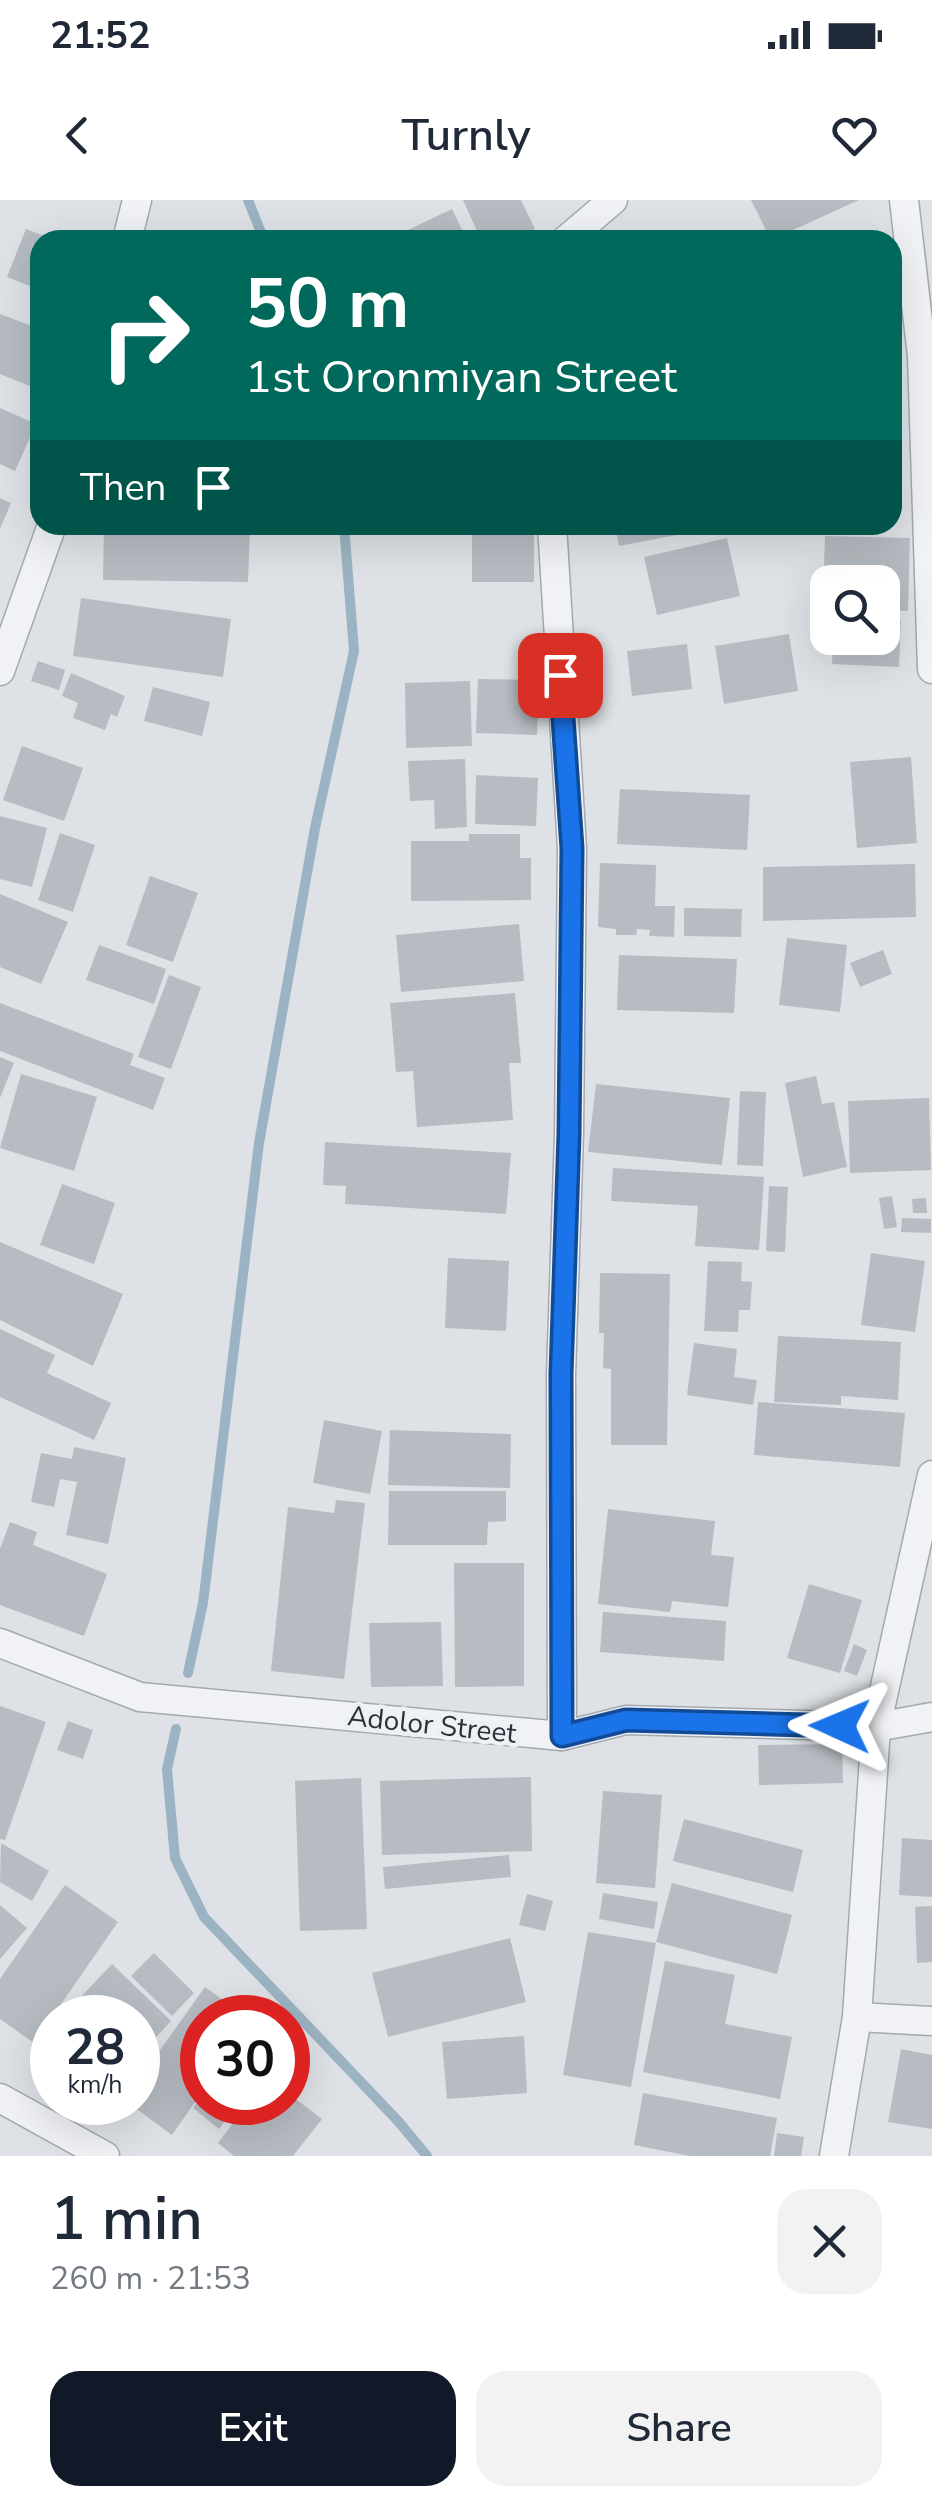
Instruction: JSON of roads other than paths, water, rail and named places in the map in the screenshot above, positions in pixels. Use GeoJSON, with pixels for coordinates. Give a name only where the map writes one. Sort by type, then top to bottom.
{"type":"FeatureCollection","features":[{"type":"Feature","properties":{"kind":"street"},"geometry":{"type":"LineString","coordinates":[[130,230],[137,200]]}},
{"type":"Feature","properties":{"kind":"street"},"geometry":{"type":"LineString","coordinates":[[578,230],[614,200]]}},
{"type":"Feature","properties":{"kind":"street"},"geometry":{"type":"LineString","coordinates":[[904,200],[922,356],[932,669]]}},
{"type":"Feature","properties":{"kind":"street"},"geometry":{"type":"LineString","coordinates":[[0,672],[48,535]]}},
{"type":"Feature","properties":{"kind":"street"},"geometry":{"type":"LineString","coordinates":[[553,535],[572,848],[561,1374],[562,1736]]}},
{"type":"Feature","properties":{"kind":"street"},"geometry":{"type":"LineString","coordinates":[[834,2156],[857,2017],[876,1726],[932,1475]]}},
{"type":"Feature","properties":{"kind":"street","name":"Adolor Street"},"geometry":{"type":"LineString","coordinates":[[0,1643],[140,1697],[562,1736],[626,1720],[876,1726],[932,1717]]}},
{"type":"Feature","properties":{"kind":"street"},"geometry":{"type":"LineString","coordinates":[[857,2017],[932,2021]]}},
{"type":"Feature","properties":{"kind":"street"},"geometry":{"type":"LineString","coordinates":[[0,2098],[105,2156]]}},
{"type":"Feature","properties":{"kind":"waterway"},"geometry":{"type":"LineString","coordinates":[[248,200],[260,230]]}},
{"type":"Feature","properties":{"kind":"waterway"},"geometry":{"type":"LineString","coordinates":[[188,1673],[203,1603],[259,1143],[315,828],[354,651],[345,535]]}},
{"type":"Feature","properties":{"kind":"waterway"},"geometry":{"type":"LineString","coordinates":[[176,1729],[167,1769],[175,1858],[204,1917],[427,2156]]}}]}
